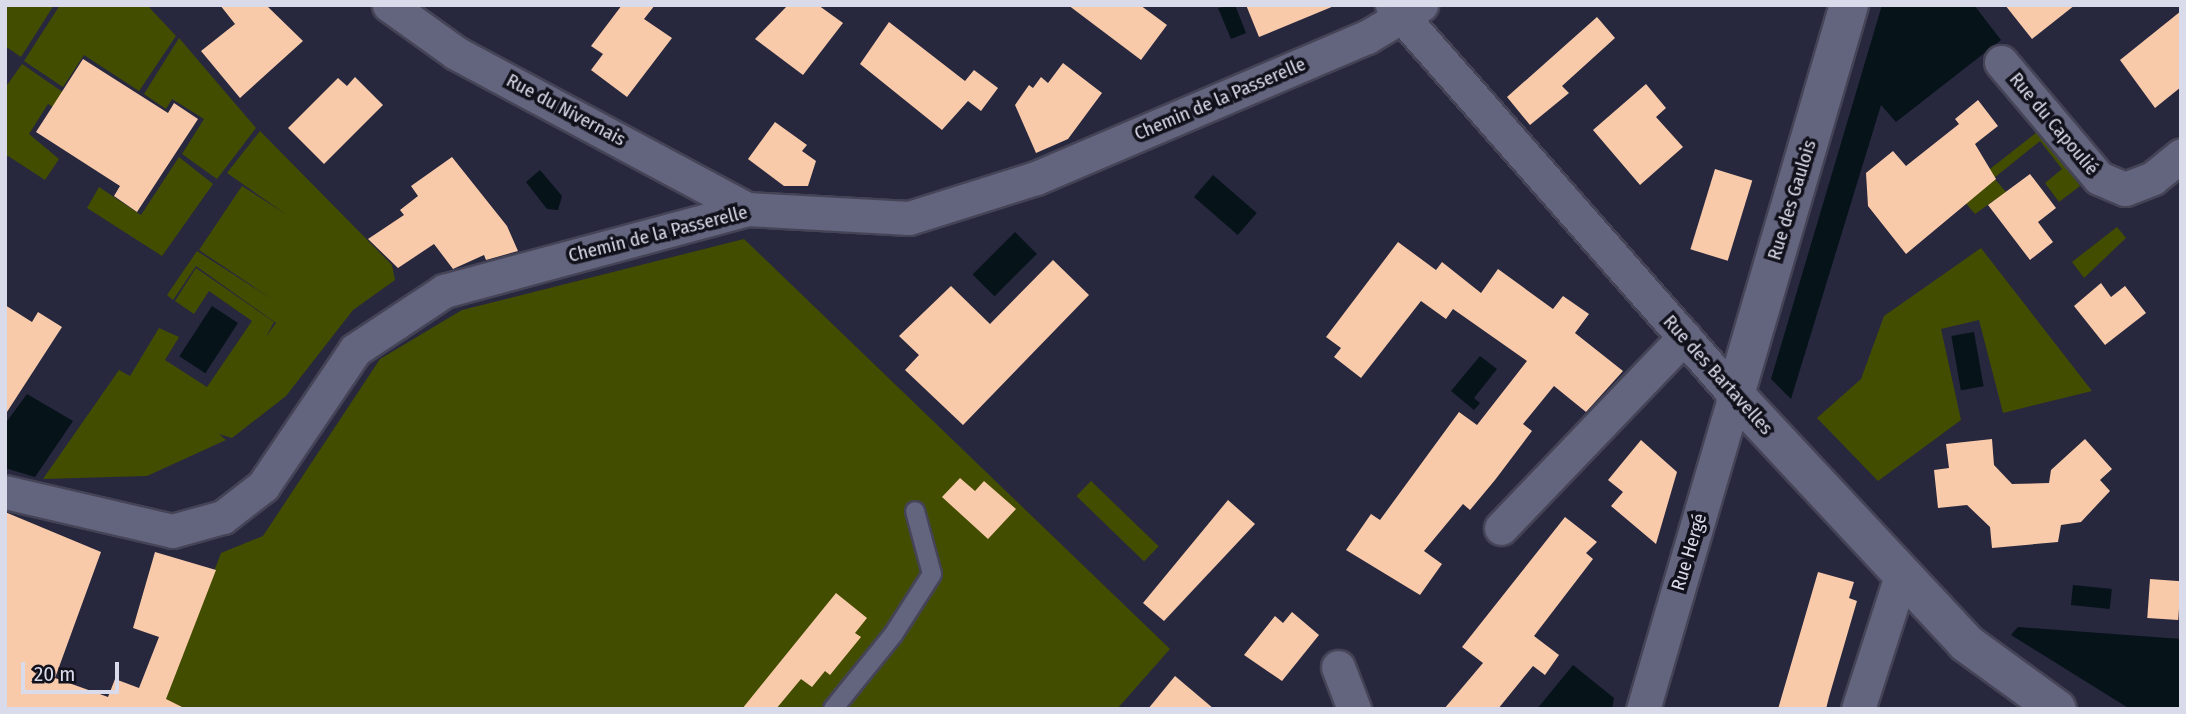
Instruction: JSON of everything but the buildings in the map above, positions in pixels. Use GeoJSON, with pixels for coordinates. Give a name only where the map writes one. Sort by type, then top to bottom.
{"type":"FeatureCollection","features":[{"type":"Feature","properties":{"kind":"street","name":"Rue du Nivernais"},"geometry":{"type":"LineString","coordinates":[[389,5],[456,53],[747,209]]}},
{"type":"Feature","properties":{"kind":"street","name":"Rue des Gaulois"},"geometry":{"type":"LineString","coordinates":[[1735,395],[1849,5]]}},
{"type":"Feature","properties":{"kind":"street","name":"Chemin de la Passerelle"},"geometry":{"type":"LineString","coordinates":[[5,492],[172,531],[223,517],[263,486],[355,349],[394,318],[444,291],[491,274],[747,209],[909,218],[1037,178],[1367,37],[1405,9]]}},
{"type":"Feature","properties":{"kind":"street","name":"Rue des Bartavelles"},"geometry":{"type":"LineString","coordinates":[[1405,9],[1684,337],[1900,576],[1966,643],[2057,709]]}},
{"type":"Feature","properties":{"kind":"street","name":"Rue du Capoulié"},"geometry":{"type":"LineString","coordinates":[[2001,62],[2099,178],[2124,190],[2153,178],[2181,155]]}},
{"type":"Feature","properties":{"kind":"street"},"geometry":{"type":"LineString","coordinates":[[1501,528],[1684,337]]}},
{"type":"Feature","properties":{"kind":"street","name":"Rue Hergé"},"geometry":{"type":"LineString","coordinates":[[1643,709],[1735,395]]}},
{"type":"Feature","properties":{"kind":"street"},"geometry":{"type":"LineString","coordinates":[[1858,709],[1900,576]]}},
{"type":"Feature","properties":{"kind":"street"},"geometry":{"type":"LineString","coordinates":[[1338,667],[1354,709]]}},
{"type":"Feature","properties":{"kind":"lane"},"geometry":{"type":"LineString","coordinates":[[833,709],[893,635],[932,574],[915,511]]}},
{"type":"Feature","properties":{"kind":"green space"},"geometry":{"type":"Polygon","coordinates":[[[5,5],[54,5],[21,57],[5,46],[5,5]]]}},
{"type":"Feature","properties":{"kind":"green space"},"geometry":{"type":"Polygon","coordinates":[[[60,5],[147,5],[176,36],[139,91],[84,55],[63,87],[24,61],[60,5]]]}},
{"type":"Feature","properties":{"kind":"green space"},"geometry":{"type":"Polygon","coordinates":[[[179,38],[256,128],[217,179],[182,154],[204,119],[172,99],[166,109],[144,94],[179,38]]]}},
{"type":"Feature","properties":{"kind":"green space"},"geometry":{"type":"Polygon","coordinates":[[[22,64],[67,95],[57,109],[48,104],[29,134],[59,159],[45,180],[5,154],[5,88],[22,64]]]}},
{"type":"Feature","properties":{"kind":"green space"},"geometry":{"type":"Polygon","coordinates":[[[2041,129],[2080,186],[2059,202],[2045,183],[2062,169],[2040,141],[1994,178],[2006,192],[1975,214],[1958,194],[2041,129]]]}},
{"type":"Feature","properties":{"kind":"green space"},"geometry":{"type":"Polygon","coordinates":[[[260,131],[392,265],[395,280],[353,310],[286,396],[232,438],[219,434],[226,440],[147,476],[43,479],[119,370],[130,376],[159,328],[179,337],[165,360],[207,387],[252,321],[209,291],[194,314],[175,301],[196,268],[274,322],[266,337],[276,323],[196,266],[173,300],[167,295],[197,251],[278,303],[199,250],[242,186],[287,215],[227,173],[260,131]]]}},
{"type":"Feature","properties":{"kind":"green space"},"geometry":{"type":"Polygon","coordinates":[[[179,157],[213,184],[162,256],[87,208],[99,187],[141,215],[179,157]]]}},
{"type":"Feature","properties":{"kind":"green space"},"geometry":{"type":"Polygon","coordinates":[[[2117,227],[2126,238],[2084,278],[2072,262],[2117,227]]]}},
{"type":"Feature","properties":{"kind":"green space"},"geometry":{"type":"Polygon","coordinates":[[[744,239],[1170,649],[1117,709],[162,709],[221,553],[263,536],[380,359],[462,310],[744,239]]]}},
{"type":"Feature","properties":{"kind":"green space"},"geometry":{"type":"Polygon","coordinates":[[[1981,248],[2092,391],[2003,413],[1979,320],[1941,329],[1961,420],[1878,481],[1817,418],[1861,379],[1884,316],[1981,248]]]}},
{"type":"Feature","properties":{"kind":"green space"},"geometry":{"type":"Polygon","coordinates":[[[1091,481],[1159,546],[1144,561],[1076,496],[1091,481]]]}},
{"type":"Feature","properties":{"kind":"shaded area"},"geometry":{"type":"Polygon","coordinates":[[[1235,5],[1246,33],[1231,39],[1218,8],[1235,5]]]}},
{"type":"Feature","properties":{"kind":"shaded area"},"geometry":{"type":"Polygon","coordinates":[[[1882,5],[1974,5],[2001,40],[1896,122],[1881,105],[1791,399],[1771,379],[1882,5]]]}},
{"type":"Feature","properties":{"kind":"shaded area"},"geometry":{"type":"Polygon","coordinates":[[[540,170],[562,196],[558,210],[547,209],[526,182],[540,170]]]}},
{"type":"Feature","properties":{"kind":"shaded area"},"geometry":{"type":"Polygon","coordinates":[[[1213,175],[1257,213],[1238,235],[1194,197],[1213,175]]]}},
{"type":"Feature","properties":{"kind":"shaded area"},"geometry":{"type":"Polygon","coordinates":[[[1015,232],[1037,254],[994,296],[973,274],[1015,232]]]}},
{"type":"Feature","properties":{"kind":"shaded area"},"geometry":{"type":"Polygon","coordinates":[[[212,306],[238,323],[205,373],[179,356],[212,306]]]}},
{"type":"Feature","properties":{"kind":"shaded area"},"geometry":{"type":"Polygon","coordinates":[[[1974,332],[1984,386],[1961,390],[1951,336],[1974,332]]]}},
{"type":"Feature","properties":{"kind":"shaded area"},"geometry":{"type":"Polygon","coordinates":[[[1480,356],[1497,369],[1474,398],[1480,403],[1474,410],[1451,391],[1480,356]]]}},
{"type":"Feature","properties":{"kind":"shaded area"},"geometry":{"type":"Polygon","coordinates":[[[27,394],[73,421],[35,477],[5,468],[5,424],[27,394]]]}},
{"type":"Feature","properties":{"kind":"shaded area"},"geometry":{"type":"Polygon","coordinates":[[[2073,585],[2112,589],[2110,609],[2071,605],[2073,585]]]}},
{"type":"Feature","properties":{"kind":"shaded area"},"geometry":{"type":"Polygon","coordinates":[[[2018,627],[2181,639],[2181,709],[2130,709],[2011,635],[2018,627]]]}},
{"type":"Feature","properties":{"kind":"shaded area"},"geometry":{"type":"Polygon","coordinates":[[[1573,665],[1614,698],[1612,709],[1537,709],[1573,665]]]}}]}
